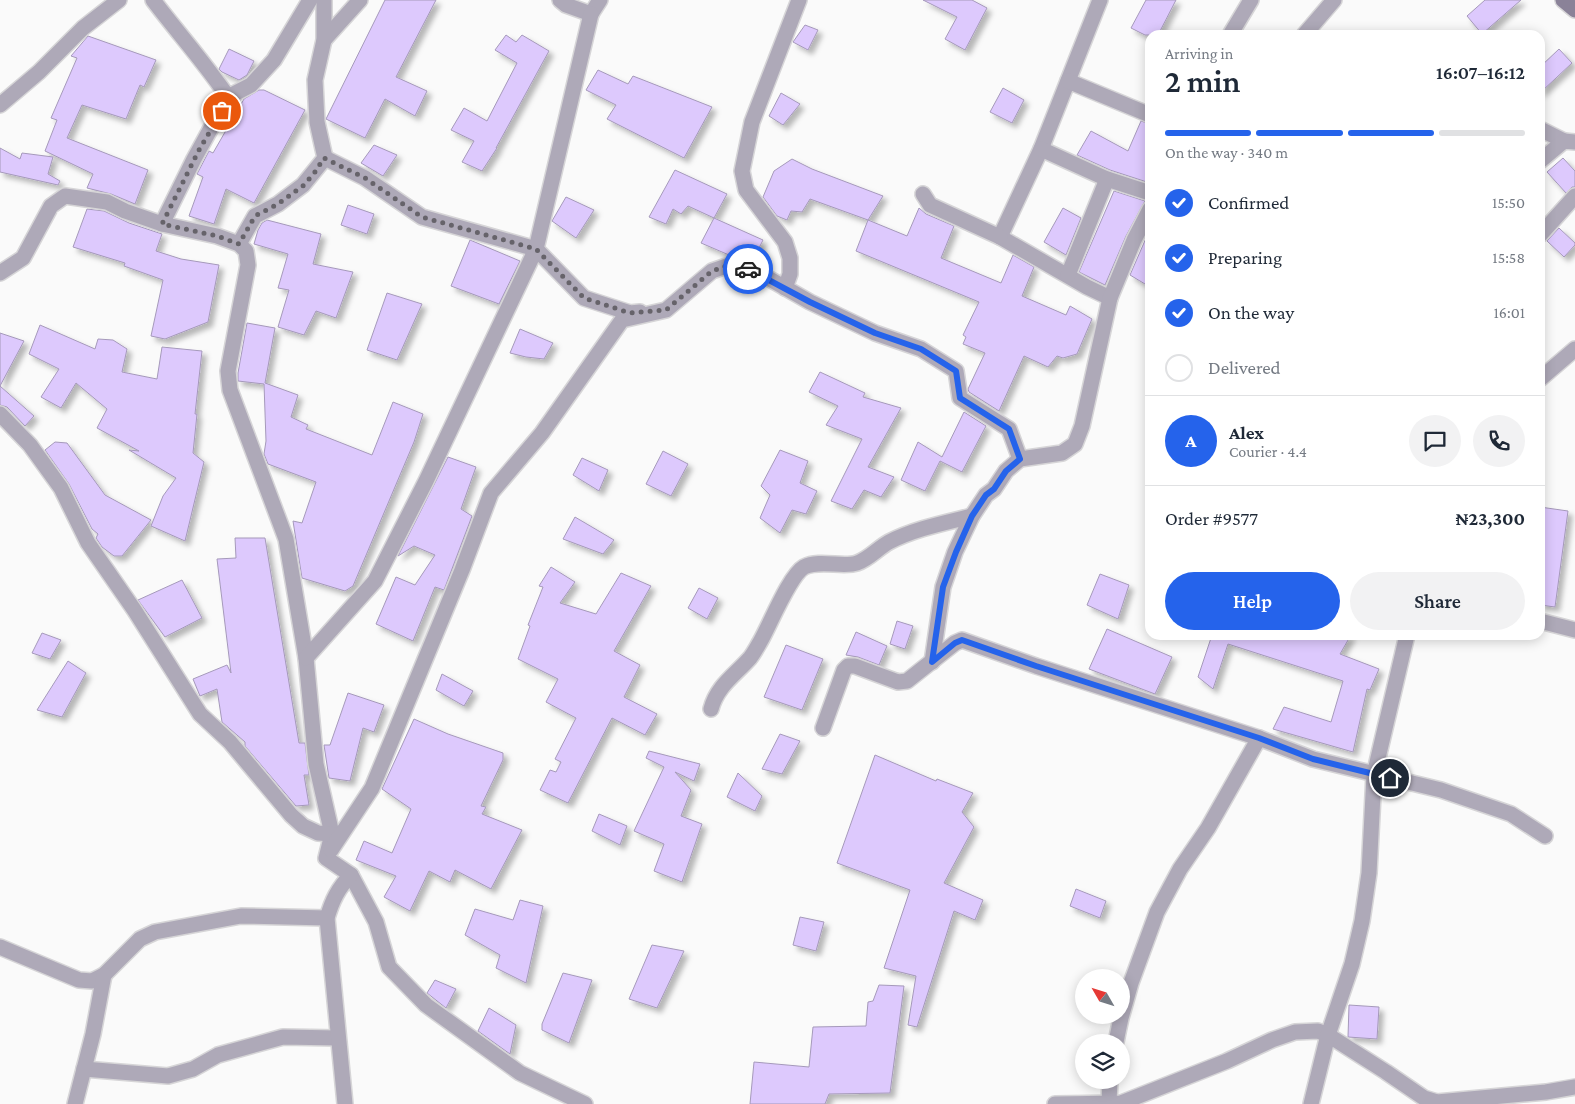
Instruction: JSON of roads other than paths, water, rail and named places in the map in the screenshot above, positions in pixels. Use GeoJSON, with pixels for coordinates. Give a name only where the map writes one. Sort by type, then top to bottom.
{"type":"FeatureCollection","features":[{"type":"Feature","properties":{"kind":"street"},"geometry":{"type":"LineString","coordinates":[[0,105],[40,72],[83,28],[119,0]]}},
{"type":"Feature","properties":{"kind":"street"},"geometry":{"type":"LineString","coordinates":[[154,0],[181,38],[211,72],[228,97]]}},
{"type":"Feature","properties":{"kind":"street"},"geometry":{"type":"LineString","coordinates":[[162,224],[194,159],[228,97],[251,85],[274,60],[310,0]]}},
{"type":"Feature","properties":{"kind":"street"},"geometry":{"type":"LineString","coordinates":[[239,244],[255,216],[278,204],[304,185],[324,158],[317,122],[315,80],[324,40],[324,0]]}},
{"type":"Feature","properties":{"kind":"street"},"geometry":{"type":"LineString","coordinates":[[324,40],[360,0]]}},
{"type":"Feature","properties":{"kind":"street"},"geometry":{"type":"LineString","coordinates":[[560,0],[566,5],[590,14]]}},
{"type":"Feature","properties":{"kind":"street"},"geometry":{"type":"LineString","coordinates":[[306,658],[375,581],[426,481],[536,249],[590,14],[600,0]]}},
{"type":"Feature","properties":{"kind":"street"},"geometry":{"type":"LineString","coordinates":[[785,288],[790,274],[790,258],[786,242],[746,190],[742,170],[752,122],[799,0]]}},
{"type":"Feature","properties":{"kind":"street"},"geometry":{"type":"LineString","coordinates":[[1000,237],[1041,149],[1100,0]]}},
{"type":"Feature","properties":{"kind":"street"},"geometry":{"type":"LineString","coordinates":[[1233,30],[1251,0]]}},
{"type":"Feature","properties":{"kind":"street"},"geometry":{"type":"LineString","coordinates":[[1308,30],[1334,0]]}},
{"type":"Feature","properties":{"kind":"street"},"geometry":{"type":"LineString","coordinates":[[1563,0],[1575,10]]}},
{"type":"Feature","properties":{"kind":"street"},"geometry":{"type":"LineString","coordinates":[[1068,81],[1145,112]]}},
{"type":"Feature","properties":{"kind":"street"},"geometry":{"type":"LineString","coordinates":[[1545,131],[1570,141]]}},
{"type":"Feature","properties":{"kind":"street"},"geometry":{"type":"LineString","coordinates":[[1545,158],[1570,141]]}},
{"type":"Feature","properties":{"kind":"street"},"geometry":{"type":"LineString","coordinates":[[1041,149],[1107,179],[1145,191]]}},
{"type":"Feature","properties":{"kind":"street"},"geometry":{"type":"LineString","coordinates":[[324,158],[365,178],[422,217],[536,249],[584,298],[630,313],[666,310]]}},
{"type":"Feature","properties":{"kind":"street"},"geometry":{"type":"LineString","coordinates":[[1068,275],[1107,179]]}},
{"type":"Feature","properties":{"kind":"street"},"geometry":{"type":"LineString","coordinates":[[923,194],[930,205],[1000,237],[1086,287],[1110,298]]}},
{"type":"Feature","properties":{"kind":"street"},"geometry":{"type":"LineString","coordinates":[[0,273],[23,258],[50,206],[65,196],[107,202],[125,212],[162,224],[217,236],[239,244],[246,251],[248,265],[228,371],[230,390],[286,539],[306,658],[316,764],[332,834],[326,858]]}},
{"type":"Feature","properties":{"kind":"street"},"geometry":{"type":"LineString","coordinates":[[1545,229],[1575,196]]}},
{"type":"Feature","properties":{"kind":"street"},"geometry":{"type":"LineString","coordinates":[[932,662],[943,587],[972,516],[1006,471],[1020,459],[1062,453],[1075,444],[1084,418],[1110,298],[1145,219]]}},
{"type":"Feature","properties":{"kind":"street"},"geometry":{"type":"LineString","coordinates":[[326,858],[372,788],[462,570],[490,493],[542,433],[622,320],[666,310],[712,271],[732,264],[754,270],[785,288],[875,333],[921,349],[956,371],[960,398],[1009,429],[1020,459]]}},
{"type":"Feature","properties":{"kind":"street"},"geometry":{"type":"LineString","coordinates":[[1545,375],[1575,349]]}},
{"type":"Feature","properties":{"kind":"street"},"geometry":{"type":"LineString","coordinates":[[0,414],[30,446],[61,488],[88,543],[135,611],[200,714],[230,742],[291,815],[303,826],[318,833],[332,834]]}},
{"type":"Feature","properties":{"kind":"street"},"geometry":{"type":"LineString","coordinates":[[712,709],[714,698],[750,657],[762,640],[784,596],[802,568],[812,564],[856,564],[887,543],[937,525],[972,516]]}},
{"type":"Feature","properties":{"kind":"street"},"geometry":{"type":"LineString","coordinates":[[1545,622],[1575,630]]}},
{"type":"Feature","properties":{"kind":"street"},"geometry":{"type":"LineString","coordinates":[[823,728],[844,670],[848,666],[855,666],[898,682],[907,681],[955,643],[962,640],[1036,666],[1259,738],[1313,759],[1441,790],[1511,814],[1545,836]]}},
{"type":"Feature","properties":{"kind":"street"},"geometry":{"type":"LineString","coordinates":[[1311,1104],[1328,1035],[1352,964],[1362,922],[1369,872],[1374,775],[1406,640]]}},
{"type":"Feature","properties":{"kind":"street"},"geometry":{"type":"LineString","coordinates":[[1118,1034],[1131,983],[1157,912],[1180,870],[1208,828],[1259,738]]}},
{"type":"Feature","properties":{"kind":"street"},"geometry":{"type":"LineString","coordinates":[[326,858],[351,875],[376,922],[389,967],[426,1005],[520,1073],[585,1104]]}},
{"type":"Feature","properties":{"kind":"street"},"geometry":{"type":"LineString","coordinates":[[345,1104],[327,918],[333,899],[351,875]]}},
{"type":"Feature","properties":{"kind":"street"},"geometry":{"type":"LineString","coordinates":[[0,947],[79,980],[92,981],[104,975],[140,939],[155,932],[240,916],[327,918]]}},
{"type":"Feature","properties":{"kind":"street"},"geometry":{"type":"LineString","coordinates":[[75,1104],[93,1034],[104,975]]}},
{"type":"Feature","properties":{"kind":"street"},"geometry":{"type":"LineString","coordinates":[[1055,1104],[1121,1103],[1227,1061],[1272,1040],[1295,1032],[1318,1031],[1328,1035],[1424,1098],[1437,1102],[1546,1092],[1575,1087]]}},
{"type":"Feature","properties":{"kind":"street"},"geometry":{"type":"LineString","coordinates":[[84,1068],[168,1076],[193,1069],[218,1054],[283,1037],[338,1038]]}},
{"type":"Feature","properties":{"kind":"street"},"geometry":{"type":"LineString","coordinates":[[1109,1103],[1110,1089]]}}]}
